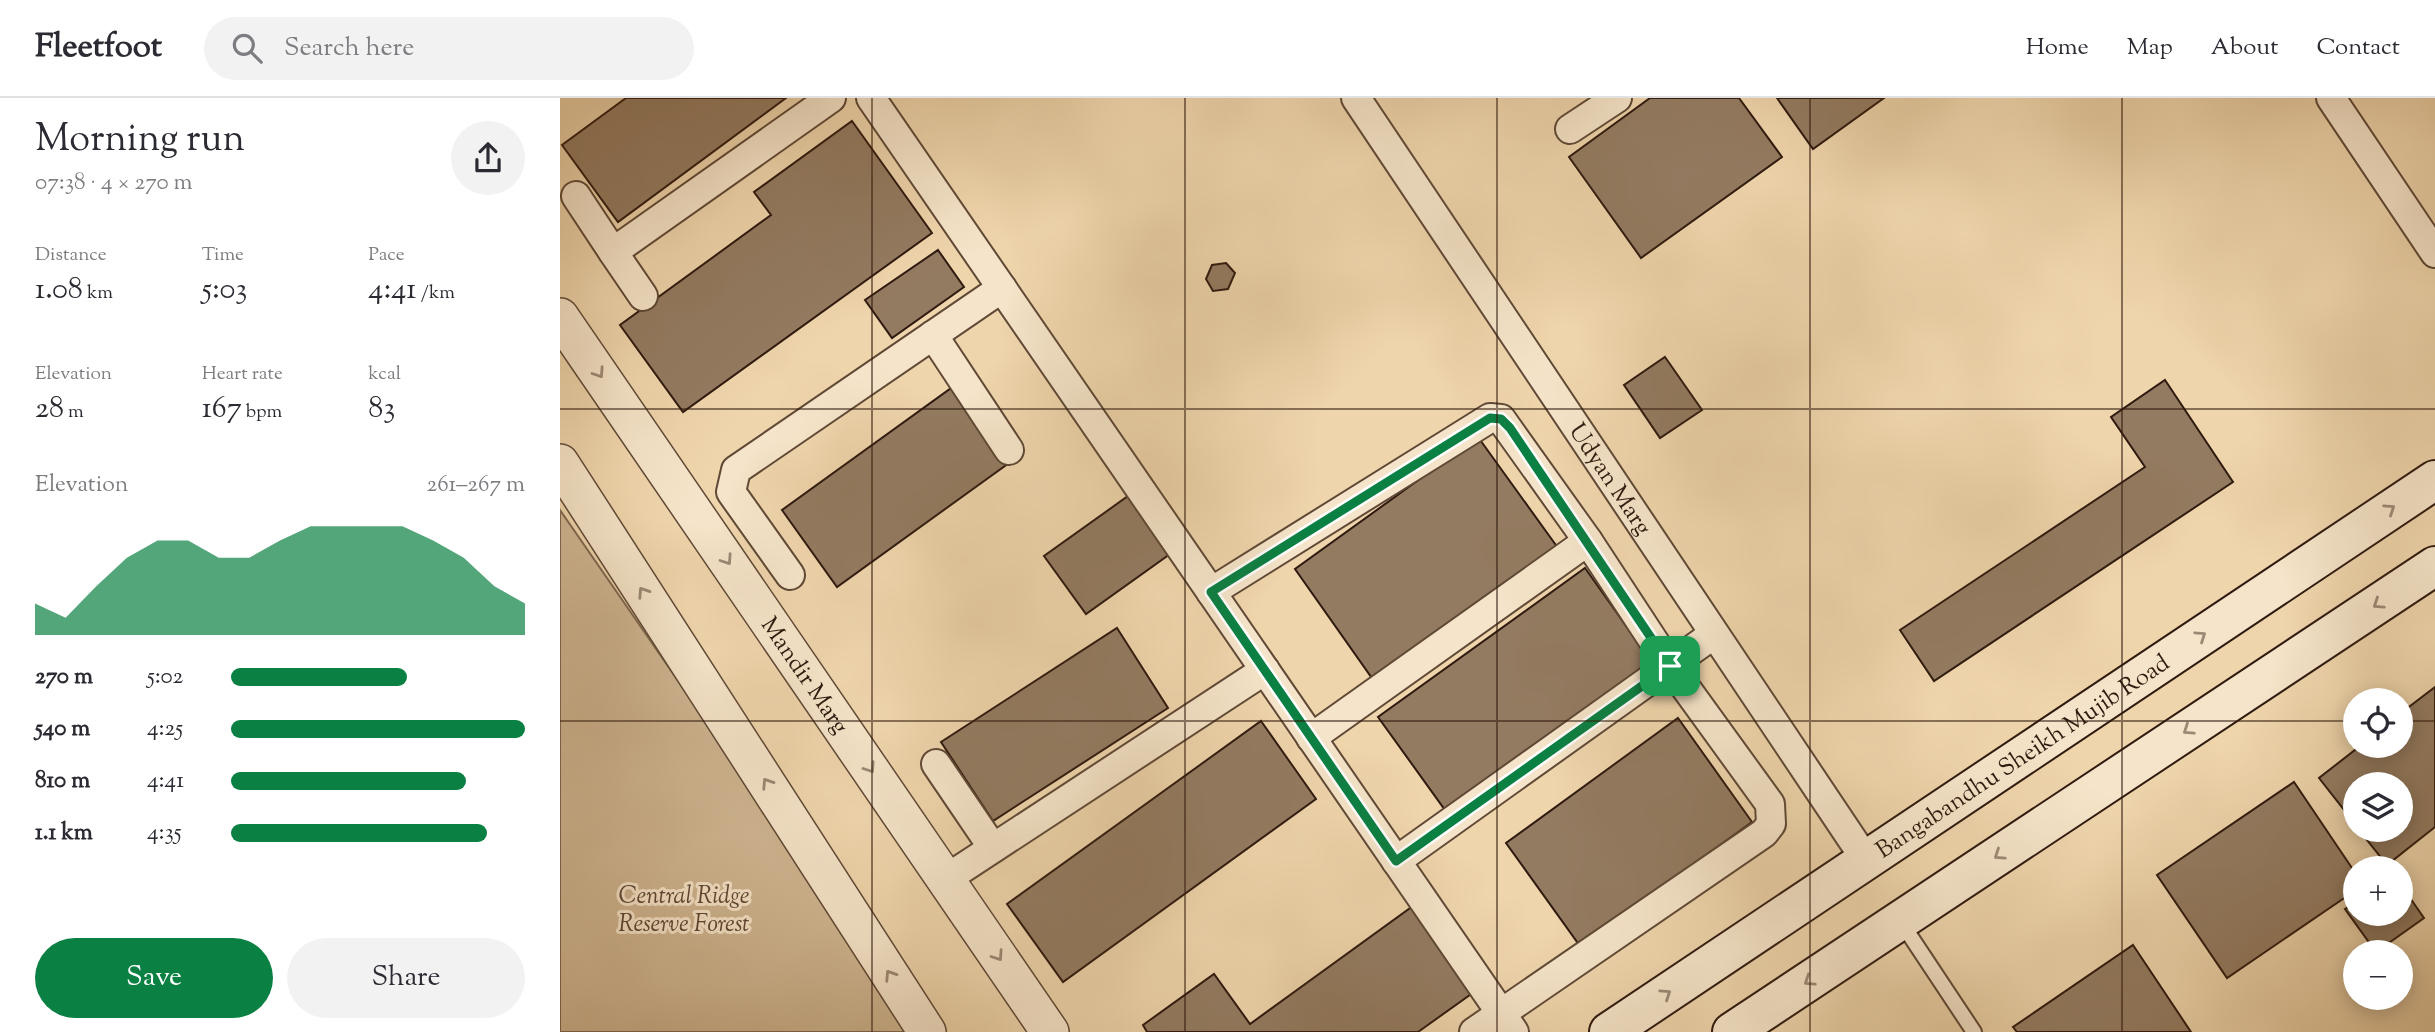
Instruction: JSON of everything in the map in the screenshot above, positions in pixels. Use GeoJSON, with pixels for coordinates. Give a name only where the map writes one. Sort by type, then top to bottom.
{"type":"FeatureCollection","features":[{"type":"Feature","properties":{"kind":"main road","name":"Bangabandhu Sheikh Mujib Road"},"geometry":{"type":"LineString","coordinates":[[1609,1032],[2435,480]]}},
{"type":"Feature","properties":{"kind":"main road"},"geometry":{"type":"LineString","coordinates":[[1732,1032],[2435,566]]}},
{"type":"Feature","properties":{"kind":"street"},"geometry":{"type":"LineString","coordinates":[[613,251],[831,98]]}},
{"type":"Feature","properties":{"kind":"street"},"geometry":{"type":"LineString","coordinates":[[871,98],[1508,1023]]}},
{"type":"Feature","properties":{"kind":"street","name":"Udyan Marg"},"geometry":{"type":"LineString","coordinates":[[1356,98],[1866,860]]}},
{"type":"Feature","properties":{"kind":"street"},"geometry":{"type":"LineString","coordinates":[[1570,130],[1617,98]]}},
{"type":"Feature","properties":{"kind":"street"},"geometry":{"type":"LineString","coordinates":[[2342,102],[2435,253]]}},
{"type":"Feature","properties":{"kind":"street"},"geometry":{"type":"LineString","coordinates":[[576,196],[643,296]]}},
{"type":"Feature","properties":{"kind":"street"},"geometry":{"type":"LineString","coordinates":[[790,575],[731,492],[736,470],[1002,288]]}},
{"type":"Feature","properties":{"kind":"street","name":"Mandir Marg"},"geometry":{"type":"LineString","coordinates":[[560,317],[1050,1032]]}},
{"type":"Feature","properties":{"kind":"street"},"geometry":{"type":"LineString","coordinates":[[933,335],[1010,450]]}},
{"type":"Feature","properties":{"kind":"street"},"geometry":{"type":"LineString","coordinates":[[1211,592],[1490,418],[1501,419],[1510,428],[1588,541],[1670,666],[1770,804],[1771,824],[1764,833],[1508,1023],[1474,1032]]}},
{"type":"Feature","properties":{"kind":"street"},"geometry":{"type":"LineString","coordinates":[[560,463],[927,1032]]}},
{"type":"Feature","properties":{"kind":"street"},"geometry":{"type":"LineString","coordinates":[[1311,738],[1588,541]]}},
{"type":"Feature","properties":{"kind":"street"},"geometry":{"type":"LineString","coordinates":[[1396,861],[1714,634]]}},
{"type":"Feature","properties":{"kind":"street"},"geometry":{"type":"LineString","coordinates":[[946,879],[1265,670]]}},
{"type":"Feature","properties":{"kind":"street"},"geometry":{"type":"LineString","coordinates":[[936,764],[993,848]]}},
{"type":"Feature","properties":{"kind":"lane"},"geometry":{"type":"LineString","coordinates":[[1900,920],[1974,1032]]}},
{"type":"Feature","properties":{"kind":"green space","name":"Central Ridge Reserve Forest"},"geometry":{"type":"Polygon","coordinates":[[[560,510],[921,1032],[560,1032],[560,510]]]}},
{"type":"Feature","properties":{"kind":"building"},"geometry":{"type":"Polygon","coordinates":[[[626,98],[786,98],[618,222],[562,145],[626,98]]]}},
{"type":"Feature","properties":{"kind":"building"},"geometry":{"type":"Polygon","coordinates":[[[1650,98],[1739,98],[1782,157],[1641,258],[1569,157],[1650,98]]]}},
{"type":"Feature","properties":{"kind":"building"},"geometry":{"type":"Polygon","coordinates":[[[1777,98],[1884,98],[1813,149],[1777,98]]]}},
{"type":"Feature","properties":{"kind":"building"},"geometry":{"type":"Polygon","coordinates":[[[852,121],[932,233],[683,412],[620,325],[771,215],[754,192],[852,121]]]}},
{"type":"Feature","properties":{"kind":"building"},"geometry":{"type":"Polygon","coordinates":[[[938,250],[964,287],[892,338],[865,300],[938,250]]]}},
{"type":"Feature","properties":{"kind":"building"},"geometry":{"type":"Polygon","coordinates":[[[1226,263],[1235,273],[1228,289],[1213,291],[1206,279],[1212,265],[1226,263]]]}},
{"type":"Feature","properties":{"kind":"building"},"geometry":{"type":"Polygon","coordinates":[[[1665,357],[1702,410],[1660,438],[1624,385],[1665,357]]]}},
{"type":"Feature","properties":{"kind":"building"},"geometry":{"type":"Polygon","coordinates":[[[2165,380],[2233,482],[1934,681],[1900,630],[2145,467],[2111,417],[2165,380]]]}},
{"type":"Feature","properties":{"kind":"building"},"geometry":{"type":"Polygon","coordinates":[[[954,386],[1009,463],[837,587],[782,510],[954,386]]]}},
{"type":"Feature","properties":{"kind":"building"},"geometry":{"type":"Polygon","coordinates":[[[1478,437],[1558,548],[1374,681],[1295,569],[1478,437]]]}},
{"type":"Feature","properties":{"kind":"building"},"geometry":{"type":"Polygon","coordinates":[[[1135,491],[1177,549],[1086,614],[1044,556],[1135,491]]]}},
{"type":"Feature","properties":{"kind":"building"},"geometry":{"type":"Polygon","coordinates":[[[1585,568],[1651,661],[1445,810],[1378,717],[1585,568]]]}},
{"type":"Feature","properties":{"kind":"building"},"geometry":{"type":"Polygon","coordinates":[[[1117,628],[1168,708],[993,821],[941,742],[1117,628]]]}},
{"type":"Feature","properties":{"kind":"building"},"geometry":{"type":"Polygon","coordinates":[[[2435,687],[2435,827],[2398,856],[2380,856],[2369,842],[2413,842],[2413,772],[2343,772],[2343,808],[2319,778],[2345,758],[2413,758],[2413,704],[2435,687]]]}},
{"type":"Feature","properties":{"kind":"building"},"geometry":{"type":"Polygon","coordinates":[[[1678,718],[1752,822],[1580,946],[1506,843],[1678,718]]]}},
{"type":"Feature","properties":{"kind":"building"},"geometry":{"type":"Polygon","coordinates":[[[1261,721],[1316,799],[1063,982],[1007,904],[1261,721]]]}},
{"type":"Feature","properties":{"kind":"building"},"geometry":{"type":"Polygon","coordinates":[[[2294,782],[2344,856],[2343,899],[2227,978],[2157,875],[2294,782]]]}},
{"type":"Feature","properties":{"kind":"building"},"geometry":{"type":"Polygon","coordinates":[[[2413,902],[2424,918],[2413,926],[2413,902]]]}},
{"type":"Feature","properties":{"kind":"building"},"geometry":{"type":"Polygon","coordinates":[[[1413,906],[1474,992],[1418,1032],[1147,1032],[1143,1025],[1214,974],[1250,1024],[1413,906]]]}},
{"type":"Feature","properties":{"kind":"building"},"geometry":{"type":"Polygon","coordinates":[[[2357,926],[2413,926],[2393,940],[2367,940],[2357,926]]]}},
{"type":"Feature","properties":{"kind":"building"},"geometry":{"type":"Polygon","coordinates":[[[2133,945],[2191,1032],[2017,1032],[2013,1027],[2133,945]]]}},
{"type":"Feature","properties":{"kind":"route"},"geometry":{"type":"LineString","coordinates":[[1490,418],[1501,419],[1510,428],[1588,541],[1670,666],[1396,861],[1211,592],[1490,418]]}}]}
